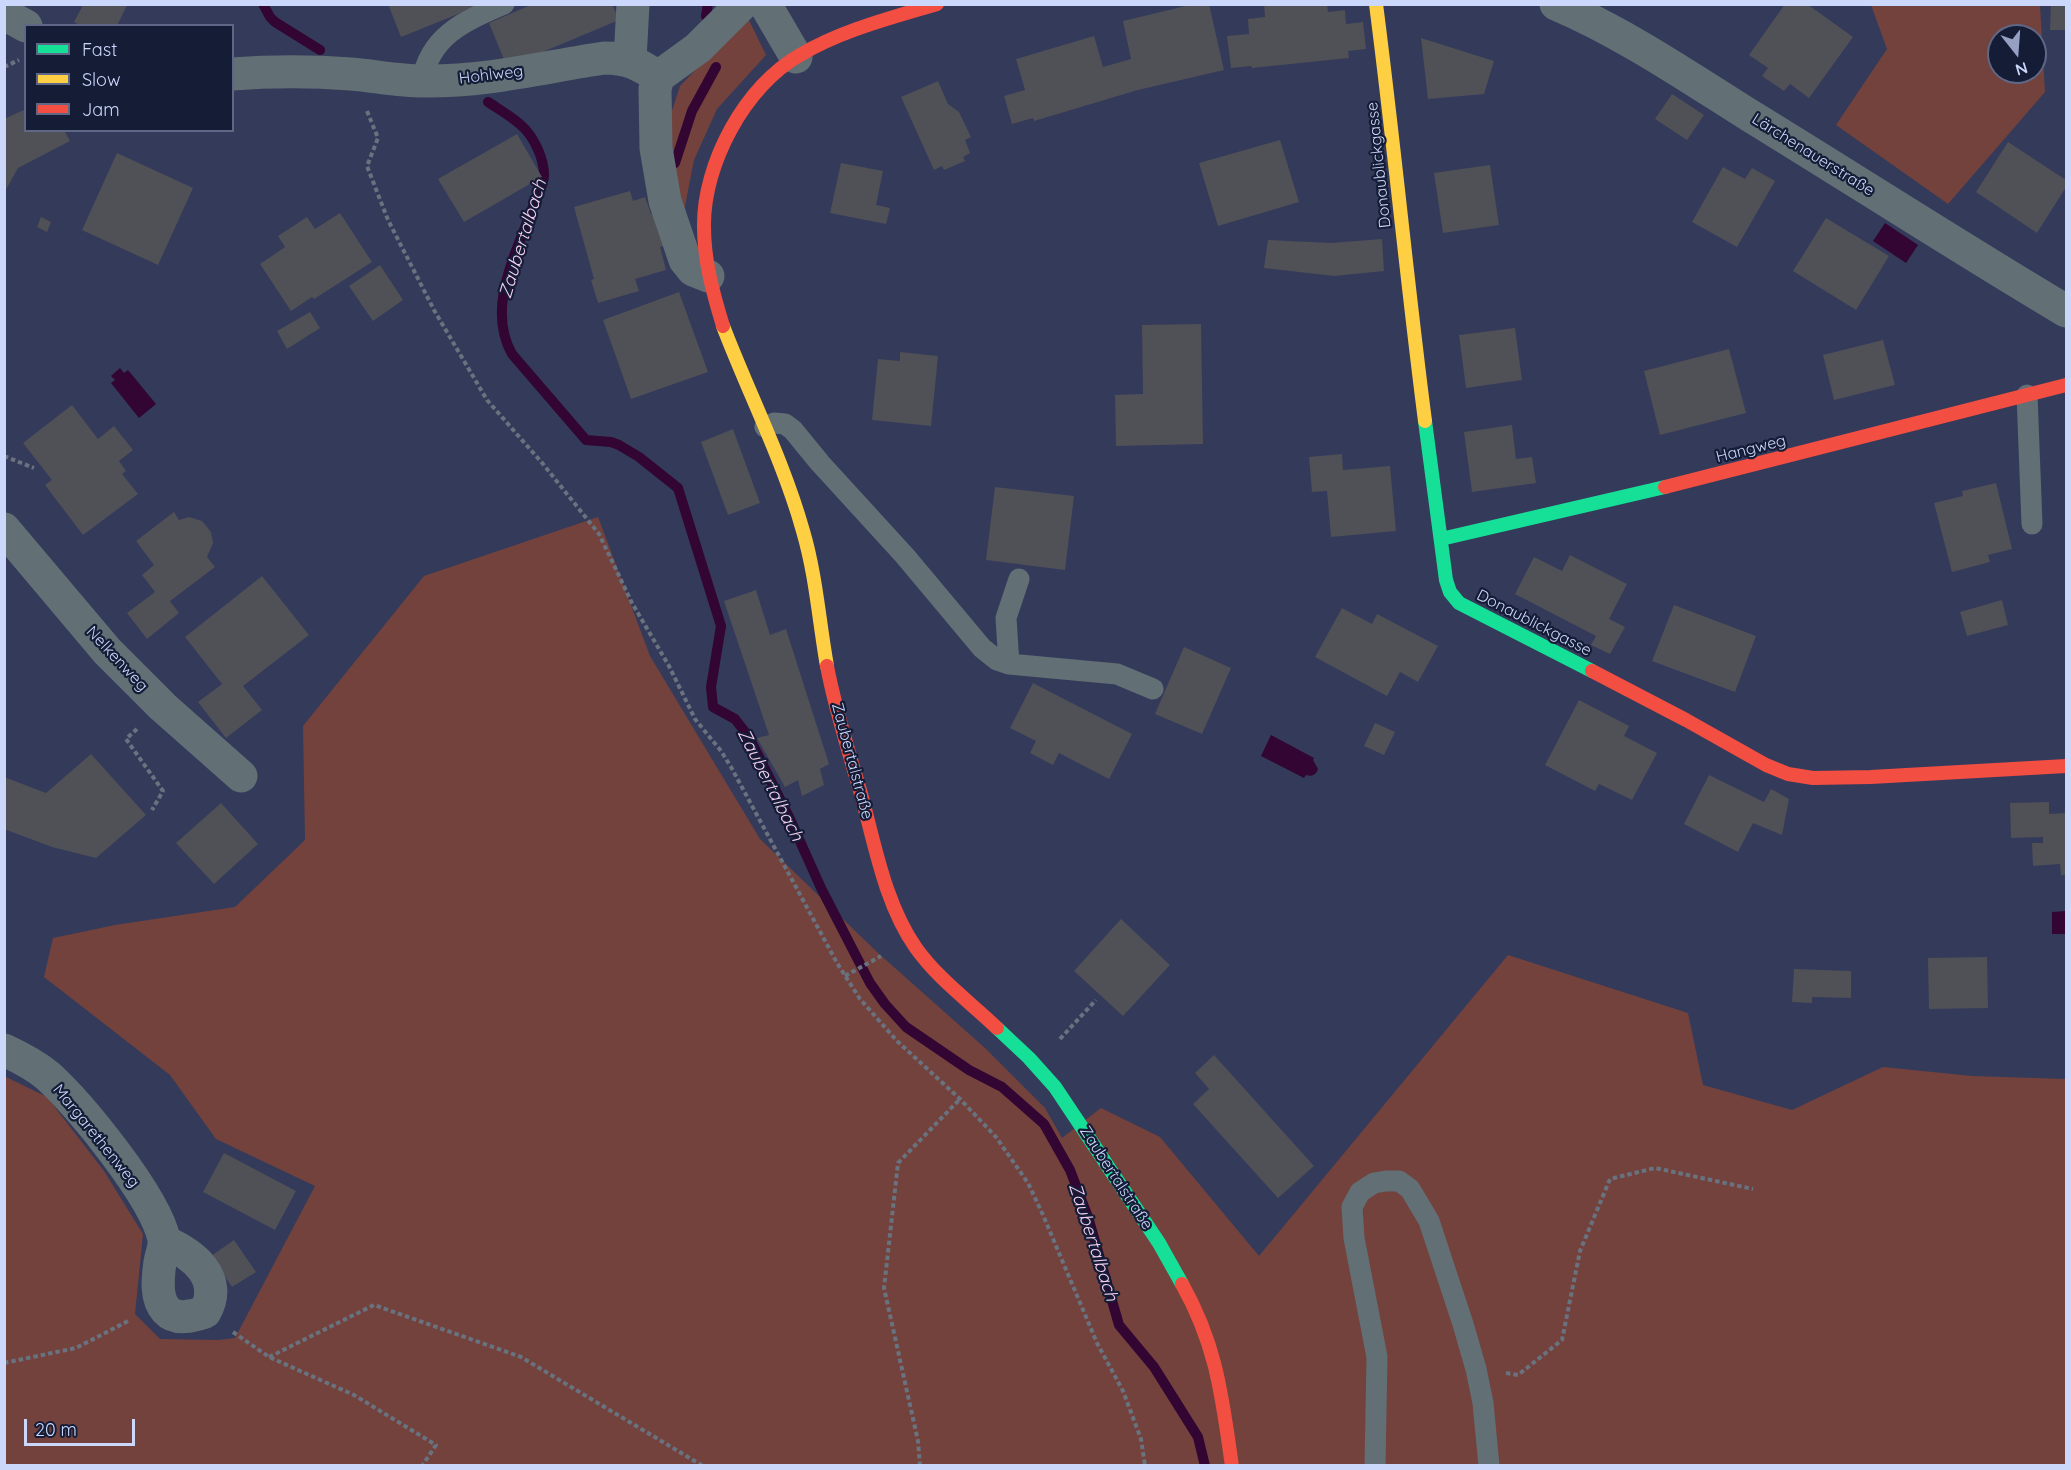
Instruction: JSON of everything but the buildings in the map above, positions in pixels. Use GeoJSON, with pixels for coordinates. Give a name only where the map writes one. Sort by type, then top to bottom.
{"type":"FeatureCollection","features":[{"type":"Feature","properties":{"kind":"street"},"geometry":{"type":"LineString","coordinates":[[630,60],[633,4]]}},
{"type":"Feature","properties":{"kind":"street"},"geometry":{"type":"LineString","coordinates":[[708,276],[693,270],[685,260],[665,201],[656,148],[654,98],[658,77],[686,58],[742,4]]}},
{"type":"Feature","properties":{"kind":"street"},"geometry":{"type":"LineString","coordinates":[[765,4],[796,57],[815,47],[937,4]]}},
{"type":"Feature","properties":{"kind":"street","name":"Donaublickgasse"},"geometry":{"type":"LineString","coordinates":[[1376,4],[1395,151],[1408,297],[1446,580],[1450,592],[1459,603],[1686,720],[1766,765],[1788,774],[1813,778],[1871,777],[2067,766]]}},
{"type":"Feature","properties":{"kind":"street","name":"Lärchenauerstraße"},"geometry":{"type":"LineString","coordinates":[[1556,4],[1620,36],[2067,311]]}},
{"type":"Feature","properties":{"kind":"street"},"geometry":{"type":"LineString","coordinates":[[4,14],[24,25]]}},
{"type":"Feature","properties":{"kind":"street","name":"Zaubertalstraße"},"geometry":{"type":"LineString","coordinates":[[796,57],[772,75],[752,98],[720,150],[708,192],[703,240],[708,276],[723,326],[765,427],[804,535],[833,693],[870,829],[910,938],[941,977],[1036,1065],[1063,1097],[1159,1243],[1196,1309],[1214,1357],[1221,1387],[1232,1466]]}},
{"type":"Feature","properties":{"kind":"street","name":"Hohlweg"},"geometry":{"type":"LineString","coordinates":[[234,74],[286,71],[352,74],[422,81],[498,76],[604,58],[619,58],[630,60],[658,77]]}},
{"type":"Feature","properties":{"kind":"street","name":"Hangweg"},"geometry":{"type":"LineString","coordinates":[[1441,539],[1737,470],[1966,409],[2067,385]]}},
{"type":"Feature","properties":{"kind":"street","name":"Nelkenweg"},"geometry":{"type":"LineString","coordinates":[[4,529],[107,651],[163,707],[242,776]]}},
{"type":"Feature","properties":{"kind":"street","name":"Margarethenweg"},"geometry":{"type":"LineString","coordinates":[[4,1050],[46,1074],[72,1101],[133,1178],[158,1220],[165,1242]]}},
{"type":"Feature","properties":{"kind":"street"},"geometry":{"type":"LineString","coordinates":[[165,1242],[195,1260],[207,1276],[211,1292],[210,1302],[205,1312],[191,1317],[175,1316],[167,1312],[159,1293],[160,1262],[165,1242]]}},
{"type":"Feature","properties":{"kind":"lane"},"geometry":{"type":"LineString","coordinates":[[422,81],[432,51],[452,30],[504,4]]}},
{"type":"Feature","properties":{"kind":"lane"},"geometry":{"type":"LineString","coordinates":[[2027,395],[2032,524]]}},
{"type":"Feature","properties":{"kind":"lane"},"geometry":{"type":"LineString","coordinates":[[765,427],[774,423],[785,424],[793,430],[905,556],[982,648],[998,660],[1009,664],[1117,674],[1153,689]]}},
{"type":"Feature","properties":{"kind":"lane"},"geometry":{"type":"LineString","coordinates":[[1009,664],[1006,618],[1019,579]]}},
{"type":"Feature","properties":{"kind":"lane"},"geometry":{"type":"LineString","coordinates":[[1375,1466],[1377,1357],[1354,1238],[1352,1207],[1360,1192],[1374,1183],[1399,1181],[1410,1189],[1429,1221],[1463,1324],[1483,1403],[1489,1466]]}},
{"type":"Feature","properties":{"kind":"path"},"geometry":{"type":"LineString","coordinates":[[352,74],[378,138],[367,166],[388,220],[434,310],[487,400],[543,464],[599,534],[632,603],[669,666],[695,719],[731,767],[845,976],[860,999],[883,1027],[960,1099],[996,1137],[1028,1183],[1097,1343],[1124,1391],[1141,1439],[1145,1466]]}},
{"type":"Feature","properties":{"kind":"path"},"geometry":{"type":"LineString","coordinates":[[4,456],[34,468]]}},
{"type":"Feature","properties":{"kind":"path"},"geometry":{"type":"LineString","coordinates":[[152,810],[163,791],[126,739],[163,707]]}},
{"type":"Feature","properties":{"kind":"path"},"geometry":{"type":"LineString","coordinates":[[845,976],[888,951]]}},
{"type":"Feature","properties":{"kind":"path"},"geometry":{"type":"LineString","coordinates":[[1036,1065],[1096,1000]]}},
{"type":"Feature","properties":{"kind":"path"},"geometry":{"type":"LineString","coordinates":[[920,1466],[918,1441],[884,1287],[898,1163],[960,1099]]}},
{"type":"Feature","properties":{"kind":"path"},"geometry":{"type":"LineString","coordinates":[[1476,1369],[1518,1375],[1562,1340],[1580,1251],[1610,1179],[1655,1168],[1754,1189]]}},
{"type":"Feature","properties":{"kind":"path"},"geometry":{"type":"LineString","coordinates":[[4,1364],[76,1348],[162,1303]]}},
{"type":"Feature","properties":{"kind":"path"},"geometry":{"type":"LineString","coordinates":[[269,1357],[374,1305],[521,1357],[703,1466]]}},
{"type":"Feature","properties":{"kind":"path"},"geometry":{"type":"LineString","coordinates":[[205,1312],[269,1357],[354,1395],[436,1445],[422,1466]]}},
{"type":"Feature","properties":{"kind":"shaded area"},"geometry":{"type":"Polygon","coordinates":[[[1871,5],[2040,5],[2041,24],[1987,24],[1987,84],[2045,84],[2045,92],[1948,204],[1836,125],[1887,49],[1871,5]]]}},
{"type":"Feature","properties":{"kind":"shaded area"},"geometry":{"type":"Polygon","coordinates":[[[744,10],[766,55],[717,109],[694,160],[683,216],[669,170],[669,120],[680,86],[707,58],[744,10]]]}},
{"type":"Feature","properties":{"kind":"shaded area"},"geometry":{"type":"Polygon","coordinates":[[[1885,223],[1918,245],[1906,263],[1873,241],[1885,223]]]}},
{"type":"Feature","properties":{"kind":"shaded area"},"geometry":{"type":"Polygon","coordinates":[[[120,368],[124,373],[128,370],[156,404],[139,418],[111,383],[115,380],[111,376],[120,368]]]}},
{"type":"Feature","properties":{"kind":"shaded area"},"geometry":{"type":"Polygon","coordinates":[[[598,517],[650,656],[760,839],[877,952],[985,1048],[1045,1108],[1062,1138],[1101,1108],[1160,1137],[1259,1256],[1508,955],[1688,1013],[1703,1085],[1792,1110],[1883,1067],[1972,1076],[2066,1079],[2066,1465],[5,1465],[4,1076],[47,1097],[104,1171],[143,1234],[135,1314],[160,1339],[235,1338],[315,1186],[216,1139],[170,1075],[44,977],[53,938],[115,925],[235,907],[305,840],[303,726],[424,576],[598,517]]]}},
{"type":"Feature","properties":{"kind":"shaded area"},"geometry":{"type":"Polygon","coordinates":[[[1271,735],[1314,758],[1318,769],[1316,773],[1312,776],[1306,775],[1304,778],[1261,756],[1271,735]]]}},
{"type":"Feature","properties":{"kind":"shaded area"},"geometry":{"type":"Polygon","coordinates":[[[2066,911],[2066,934],[2052,934],[2052,912],[2066,911]]]}},
{"type":"Feature","properties":{"kind":"waterway","name":"Zaubertalbach"},"geometry":{"type":"LineString","coordinates":[[263,4],[275,22],[320,50]]}},
{"type":"Feature","properties":{"kind":"waterway"},"geometry":{"type":"LineString","coordinates":[[706,16],[708,4]]}},
{"type":"Feature","properties":{"kind":"waterway"},"geometry":{"type":"LineString","coordinates":[[675,163],[692,111],[716,67]]}},
{"type":"Feature","properties":{"kind":"waterway","name":"Zaubertalbach"},"geometry":{"type":"LineString","coordinates":[[488,102],[525,129],[538,150],[544,169],[543,184],[506,281],[502,318],[505,336],[512,354],[586,440],[619,445],[639,457],[678,488],[721,626],[711,687],[713,707],[735,719],[749,737],[821,888],[870,983],[885,1004],[906,1027],[969,1070],[1002,1087],[1044,1124],[1070,1170],[1088,1217],[1119,1325],[1154,1367],[1198,1437],[1205,1466]]}},
{"type":"Feature","properties":{"kind":"traffic: fast"},"geometry":{"type":"LineString","coordinates":[[1425,421],[1446,580],[1450,592],[1459,603],[1592,671]]}},
{"type":"Feature","properties":{"kind":"traffic: fast"},"geometry":{"type":"LineString","coordinates":[[1441,539],[1665,487]]}},
{"type":"Feature","properties":{"kind":"traffic: fast"},"geometry":{"type":"LineString","coordinates":[[997,1028],[1055,1087],[1159,1243],[1182,1284]]}},
{"type":"Feature","properties":{"kind":"traffic: slow"},"geometry":{"type":"LineString","coordinates":[[1376,4],[1425,421]]}},
{"type":"Feature","properties":{"kind":"traffic: slow"},"geometry":{"type":"LineString","coordinates":[[723,326],[776,453],[803,531],[814,581],[827,666]]}},
{"type":"Feature","properties":{"kind":"traffic: jam"},"geometry":{"type":"LineString","coordinates":[[723,326],[707,265],[704,227],[706,203],[719,153],[745,106],[780,69],[816,46],[867,25],[937,4]]}},
{"type":"Feature","properties":{"kind":"traffic: jam"},"geometry":{"type":"LineString","coordinates":[[1665,487],[2066,385]]}},
{"type":"Feature","properties":{"kind":"traffic: jam"},"geometry":{"type":"LineString","coordinates":[[827,666],[876,854],[896,913],[905,931],[925,959],[944,980],[997,1028]]}},
{"type":"Feature","properties":{"kind":"traffic: jam"},"geometry":{"type":"LineString","coordinates":[[1592,671],[1766,765],[1788,774],[1813,778],[1871,777],[2066,766]]}},
{"type":"Feature","properties":{"kind":"traffic: jam"},"geometry":{"type":"LineString","coordinates":[[1182,1284],[1194,1307],[1211,1351],[1221,1394],[1232,1466]]}}]}
